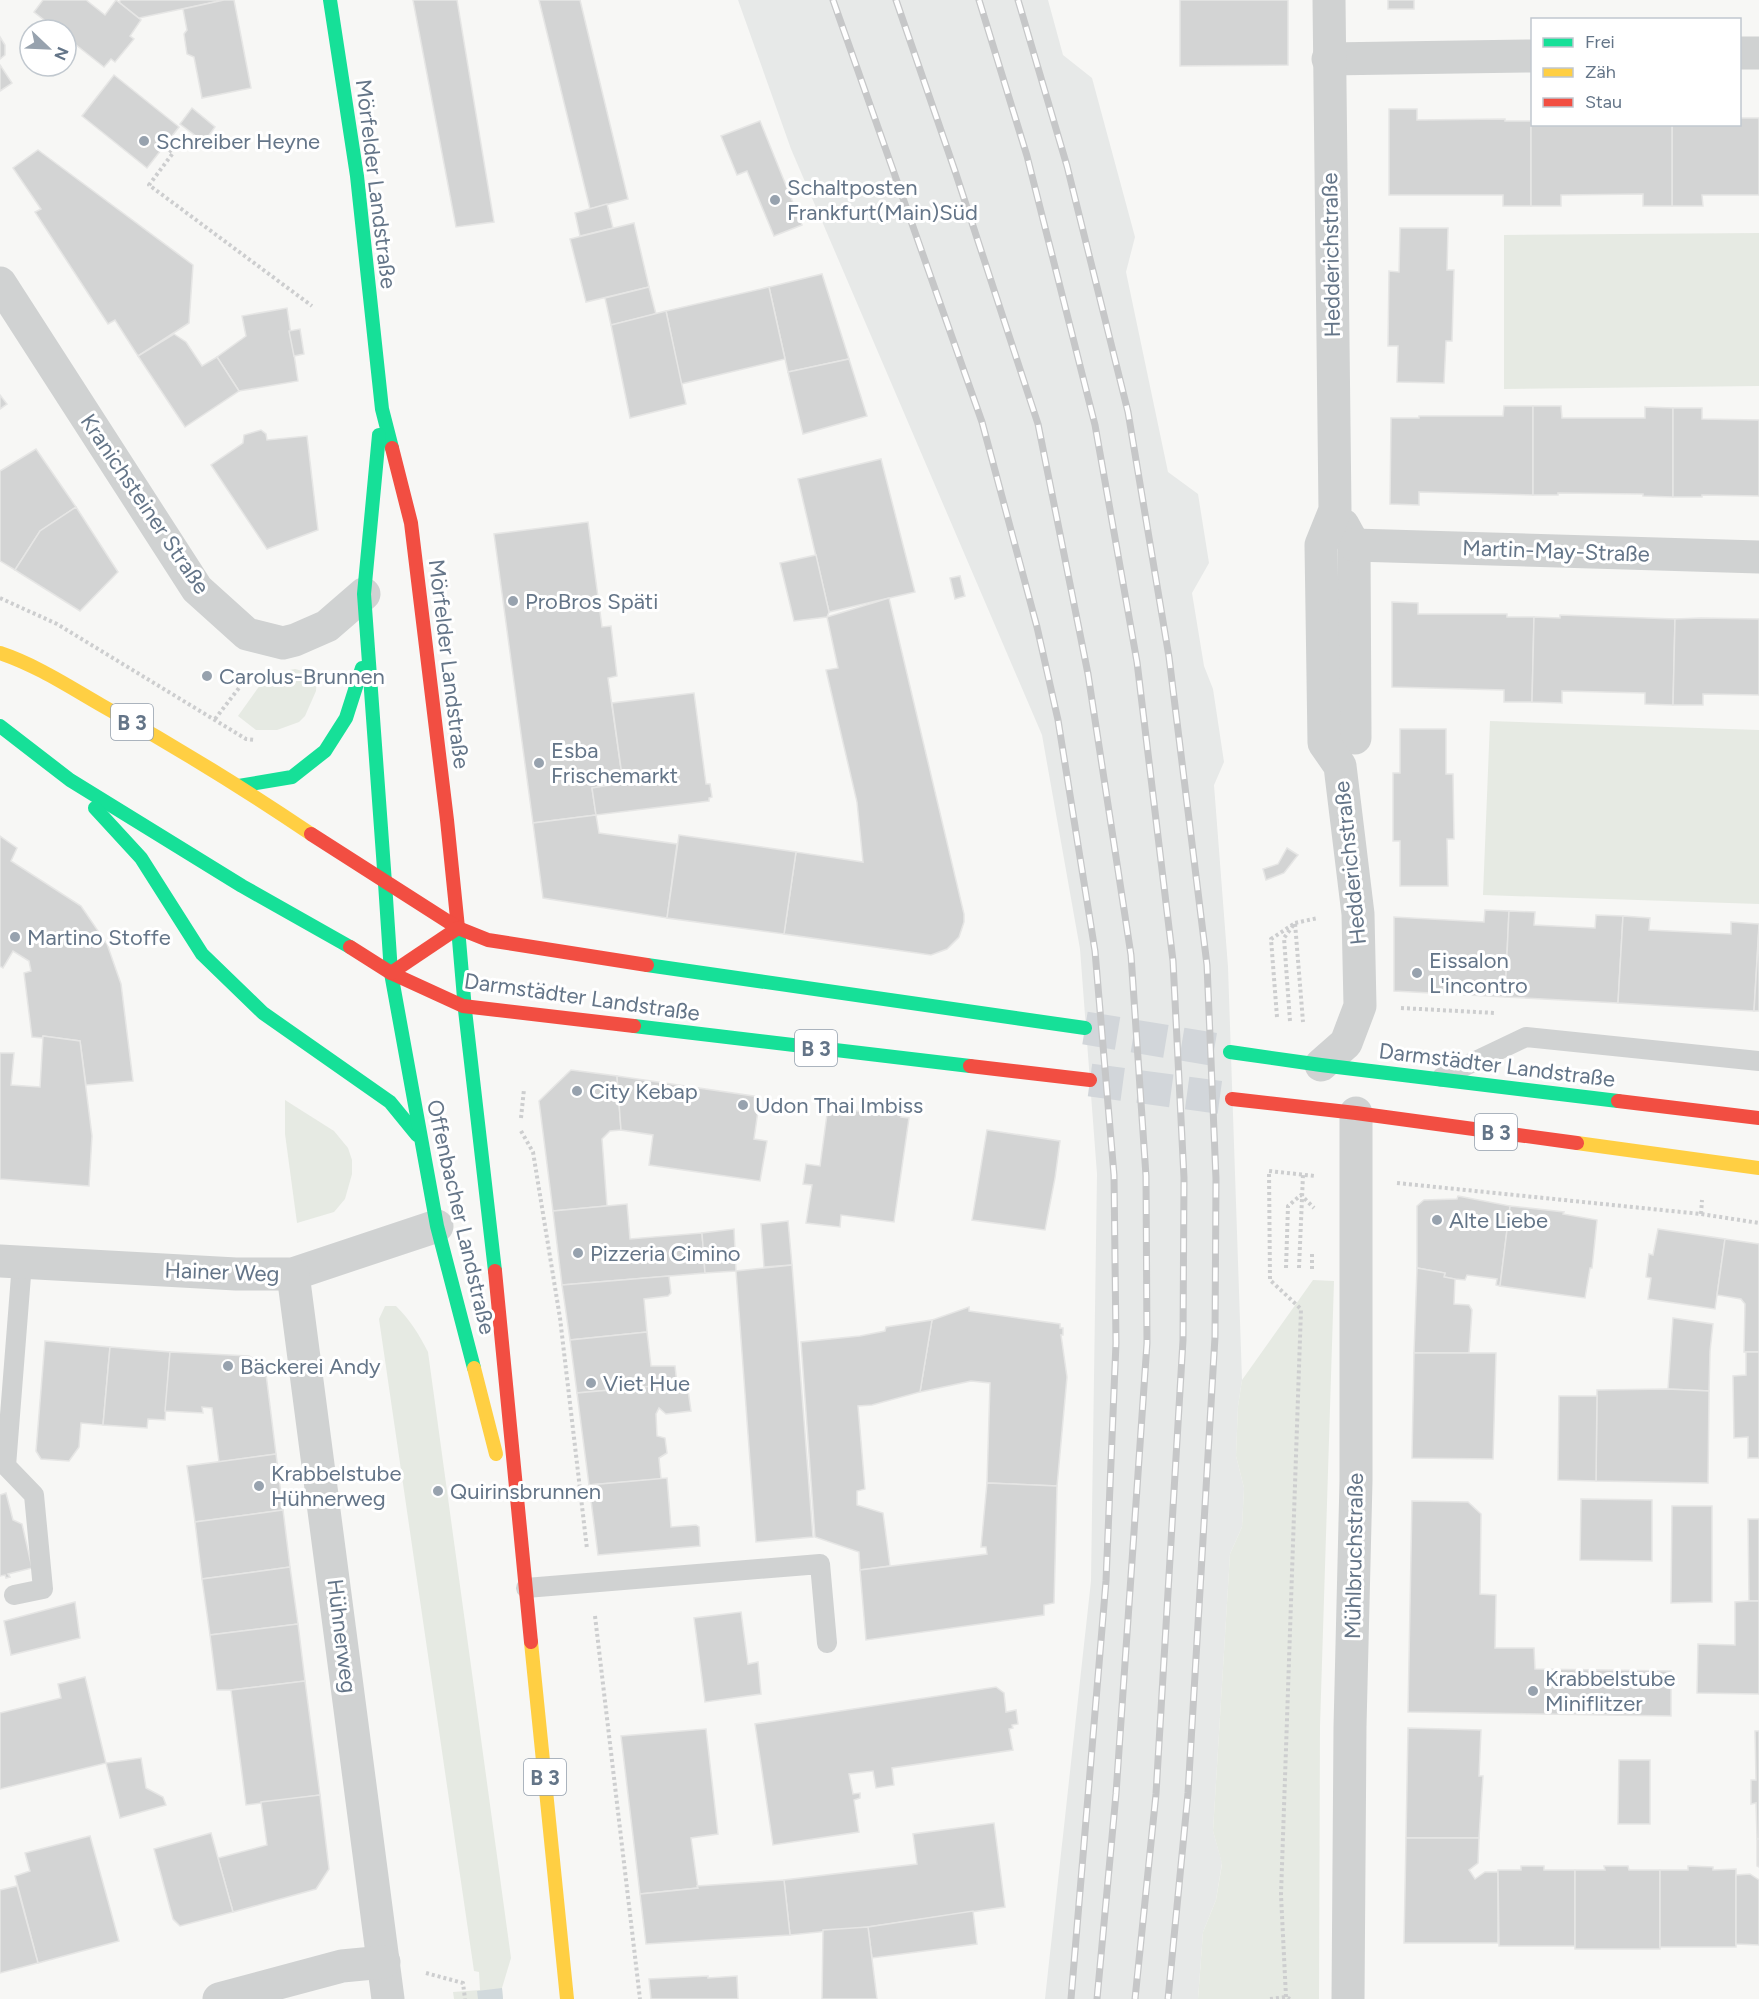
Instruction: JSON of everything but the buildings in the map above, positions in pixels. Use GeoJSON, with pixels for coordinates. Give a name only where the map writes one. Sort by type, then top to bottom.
{"type":"FeatureCollection","features":[{"type":"Feature","properties":{"kind":"main road","name":"Mörfelder Landstraße"},"geometry":{"type":"LineString","coordinates":[[330,0],[357,176],[382,409],[411,523],[445,796],[458,928]]}},
{"type":"Feature","properties":{"kind":"main road","name":"Mörfelder Landstraße"},"geometry":{"type":"LineString","coordinates":[[382,409],[364,594],[385,882]]}},
{"type":"Feature","properties":{"kind":"main road"},"geometry":{"type":"LineString","coordinates":[[239,786],[292,777],[326,752],[346,718],[367,649]]}},
{"type":"Feature","properties":{"kind":"main road","name":"Darmstädter Landstraße"},"geometry":{"type":"LineString","coordinates":[[0,653],[23,661],[114,711],[239,786],[458,928],[488,940],[1085,1028]]}},
{"type":"Feature","properties":{"kind":"main road","name":"Darmstädter Landstraße"},"geometry":{"type":"LineString","coordinates":[[0,726],[70,780],[242,886],[391,973],[463,1006],[1090,1080]]}},
{"type":"Feature","properties":{"kind":"main road"},"geometry":{"type":"LineString","coordinates":[[70,780],[141,858],[202,954],[263,1013],[390,1102],[420,1138]]}},
{"type":"Feature","properties":{"kind":"main road","name":"Offenbacher Landstraße"},"geometry":{"type":"LineString","coordinates":[[385,882],[391,973],[437,1227],[522,1555]]}},
{"type":"Feature","properties":{"kind":"main road"},"geometry":{"type":"LineString","coordinates":[[391,973],[458,928]]}},
{"type":"Feature","properties":{"kind":"main road","name":"Offenbacher Landstraße"},"geometry":{"type":"LineString","coordinates":[[458,928],[463,1006],[480,1129],[567,1999]]}},
{"type":"Feature","properties":{"kind":"main road","name":"Darmstädter Landstraße"},"geometry":{"type":"LineString","coordinates":[[1230,1052],[1759,1118]]}},
{"type":"Feature","properties":{"kind":"main road","name":"B 3"},"geometry":{"type":"LineString","coordinates":[[1232,1099],[1356,1113],[1759,1168]]}},
{"type":"Feature","properties":{"kind":"street","name":"Hedderichstraße"},"geometry":{"type":"LineString","coordinates":[[1321,1065],[1346,1043],[1360,1006],[1358,914],[1340,766],[1324,742],[1321,545],[1335,510],[1329,0]]}},
{"type":"Feature","properties":{"kind":"street"},"geometry":{"type":"LineString","coordinates":[[1741,53],[1759,53]]}},
{"type":"Feature","properties":{"kind":"street"},"geometry":{"type":"LineString","coordinates":[[1328,59],[1531,56]]}},
{"type":"Feature","properties":{"kind":"street","name":"Kranichsteiner Straße"},"geometry":{"type":"LineString","coordinates":[[0,283],[197,589],[246,634],[283,643],[295,640],[327,626],[364,594]]}},
{"type":"Feature","properties":{"kind":"street","name":"Hedderichstraße"},"geometry":{"type":"LineString","coordinates":[[1335,510],[1354,545],[1354,738]]}},
{"type":"Feature","properties":{"kind":"street","name":"Martin-May-Straße"},"geometry":{"type":"LineString","coordinates":[[1354,545],[1759,557]]}},
{"type":"Feature","properties":{"kind":"street","name":"Mühlbruchstraße"},"geometry":{"type":"LineString","coordinates":[[1348,1999],[1350,1727],[1356,1481],[1356,1113]]}},
{"type":"Feature","properties":{"kind":"street","name":"Hainer Weg"},"geometry":{"type":"LineString","coordinates":[[11,1262],[236,1274],[293,1274],[437,1227]]}},
{"type":"Feature","properties":{"kind":"street","name":"Hühnerweg"},"geometry":{"type":"LineString","coordinates":[[293,1274],[388,1999]]}},
{"type":"Feature","properties":{"kind":"street"},"geometry":{"type":"LineString","coordinates":[[219,1999],[342,1966],[384,1962]]}},
{"type":"Feature","properties":{"kind":"lane"},"geometry":{"type":"LineString","coordinates":[[1437,1079],[1526,1037],[1759,1061]]}},
{"type":"Feature","properties":{"kind":"lane"},"geometry":{"type":"LineString","coordinates":[[11,1262],[6,1466],[34,1496],[43,1589],[14,1595]]}},
{"type":"Feature","properties":{"kind":"lane"},"geometry":{"type":"LineString","coordinates":[[526,1588],[820,1564],[827,1643]]}},
{"type":"Feature","properties":{"kind":"path"},"geometry":{"type":"LineString","coordinates":[[165,146],[173,153],[149,185],[312,306]]}},
{"type":"Feature","properties":{"kind":"path"},"geometry":{"type":"LineString","coordinates":[[0,598],[57,624],[246,739],[258,741]]}},
{"type":"Feature","properties":{"kind":"path"},"geometry":{"type":"LineString","coordinates":[[214,719],[254,670]]}},
{"type":"Feature","properties":{"kind":"path"},"geometry":{"type":"LineString","coordinates":[[1277,1019],[1271,939],[1295,924]]}},
{"type":"Feature","properties":{"kind":"path"},"geometry":{"type":"LineString","coordinates":[[1295,924],[1304,1028]]}},
{"type":"Feature","properties":{"kind":"path"},"geometry":{"type":"LineString","coordinates":[[1291,1029],[1284,938],[1295,924]]}},
{"type":"Feature","properties":{"kind":"path"},"geometry":{"type":"LineString","coordinates":[[524,1089],[519,1128],[533,1152],[560,1317],[640,1999]]}},
{"type":"Feature","properties":{"kind":"path"},"geometry":{"type":"LineString","coordinates":[[1270,1999],[1288,1998],[1281,1894],[1301,1308],[1270,1281],[1269,1171],[1303,1175],[1357,1176],[1398,1183],[1701,1214],[1759,1223]]}},
{"type":"Feature","properties":{"kind":"path"},"geometry":{"type":"LineString","coordinates":[[1299,1268],[1303,1175]]}},
{"type":"Feature","properties":{"kind":"path"},"geometry":{"type":"LineString","coordinates":[[1302,1196],[1314,1207]]}},
{"type":"Feature","properties":{"kind":"path"},"geometry":{"type":"LineString","coordinates":[[1286,1268],[1288,1206],[1302,1196]]}},
{"type":"Feature","properties":{"kind":"path"},"geometry":{"type":"LineString","coordinates":[[384,1962],[463,1983],[465,1999]]}},
{"type":"Feature","properties":{"kind":"shaded area"},"geometry":{"type":"Polygon","coordinates":[[[738,0],[1048,0],[1063,55],[1092,78],[1135,237],[1126,272],[1168,472],[1198,494],[1209,563],[1192,593],[1204,666],[1213,689],[1224,762],[1214,785],[1228,967],[1242,1380],[1238,1406],[1236,1456],[1244,1488],[1242,1527],[1230,1554],[1213,1831],[1222,1863],[1216,1900],[1203,1932],[1198,1999],[1045,1999],[1091,1581],[1097,1174],[1080,949],[1042,735],[791,149],[738,0]]]}},
{"type":"Feature","properties":{"kind":"shaded area"},"geometry":{"type":"Polygon","coordinates":[[[1759,233],[1759,386],[1504,389],[1504,235],[1759,233]]]}},
{"type":"Feature","properties":{"kind":"shaded area"},"geometry":{"type":"Polygon","coordinates":[[[295,669],[317,675],[316,691],[305,716],[299,722],[277,730],[256,730],[238,716],[268,674],[295,669]]]}},
{"type":"Feature","properties":{"kind":"shaded area"},"geometry":{"type":"Polygon","coordinates":[[[1490,721],[1759,730],[1759,904],[1483,895],[1490,721]]]}},
{"type":"Feature","properties":{"kind":"shaded area"},"geometry":{"type":"Polygon","coordinates":[[[285,1100],[334,1131],[348,1148],[352,1160],[352,1174],[345,1199],[334,1212],[297,1223],[285,1134],[285,1100]]]}},
{"type":"Feature","properties":{"kind":"shaded area"},"geometry":{"type":"Polygon","coordinates":[[[1313,1280],[1334,1281],[1320,1726],[1319,1999],[1198,1999],[1203,1932],[1216,1900],[1222,1864],[1213,1831],[1230,1554],[1242,1527],[1244,1488],[1236,1456],[1238,1406],[1242,1380],[1313,1280]]]}},
{"type":"Feature","properties":{"kind":"shaded area"},"geometry":{"type":"Polygon","coordinates":[[[385,1306],[396,1306],[401,1311],[414,1327],[428,1352],[511,1958],[502,1988],[503,1999],[454,1999],[453,1992],[480,1990],[479,1972],[474,1971],[379,1319],[385,1306]]]}},
{"type":"Feature","properties":{"kind":"shaded area"},"geometry":{"type":"Polygon","coordinates":[[[502,1988],[503,1999],[478,1999],[477,1991],[502,1988]]]}},
{"type":"Feature","properties":{"kind":"tunnel"},"geometry":{"type":"LineString","coordinates":[[1085,1028],[1230,1052]]}},
{"type":"Feature","properties":{"kind":"tunnel"},"geometry":{"type":"LineString","coordinates":[[1090,1080],[1232,1099]]}},
{"type":"Feature","properties":{"kind":"railway"},"geometry":{"type":"LineString","coordinates":[[833,0],[982,422],[1037,627],[1058,720],[1095,951],[1114,1175],[1116,1343],[1106,1581],[1071,1999]]}},
{"type":"Feature","properties":{"kind":"railway"},"geometry":{"type":"LineString","coordinates":[[896,0],[1038,424],[1088,674],[1131,955],[1146,1176],[1147,1343],[1116,1794],[1097,1999]]}},
{"type":"Feature","properties":{"kind":"railway"},"geometry":{"type":"LineString","coordinates":[[979,0],[1027,156],[1095,425],[1137,662],[1173,961],[1184,1178],[1183,1340],[1156,1794],[1135,1999]]}},
{"type":"Feature","properties":{"kind":"railway"},"geometry":{"type":"LineString","coordinates":[[1018,0],[1067,166],[1128,412],[1169,657],[1207,965],[1216,1179],[1215,1337],[1188,1793],[1168,1999]]}},
{"type":"Feature","properties":{"kind":"traffic: fast"},"geometry":{"type":"LineString","coordinates":[[330,0],[357,176],[382,409],[392,448]]}},
{"type":"Feature","properties":{"kind":"traffic: fast"},"geometry":{"type":"LineString","coordinates":[[379,435],[364,594],[385,883]]}},
{"type":"Feature","properties":{"kind":"traffic: fast"},"geometry":{"type":"LineString","coordinates":[[239,786],[292,777],[325,751],[346,718],[362,668]]}},
{"type":"Feature","properties":{"kind":"traffic: fast"},"geometry":{"type":"LineString","coordinates":[[0,726],[70,780],[242,886],[350,947]]}},
{"type":"Feature","properties":{"kind":"traffic: fast"},"geometry":{"type":"LineString","coordinates":[[95,808],[141,858],[202,954],[263,1013],[390,1102],[417,1135]]}},
{"type":"Feature","properties":{"kind":"traffic: fast"},"geometry":{"type":"LineString","coordinates":[[385,883],[391,973],[437,1226],[474,1368]]}},
{"type":"Feature","properties":{"kind":"traffic: fast"},"geometry":{"type":"LineString","coordinates":[[458,928],[465,1010],[495,1271]]}},
{"type":"Feature","properties":{"kind":"traffic: fast"},"geometry":{"type":"LineString","coordinates":[[647,965],[1085,1028]]}},
{"type":"Feature","properties":{"kind":"traffic: fast"},"geometry":{"type":"LineString","coordinates":[[634,1026],[970,1066]]}},
{"type":"Feature","properties":{"kind":"traffic: fast"},"geometry":{"type":"LineString","coordinates":[[1230,1052],[1618,1101]]}},
{"type":"Feature","properties":{"kind":"traffic: slow"},"geometry":{"type":"LineString","coordinates":[[0,653],[52,676],[234,784],[311,834]]}},
{"type":"Feature","properties":{"kind":"traffic: slow"},"geometry":{"type":"LineString","coordinates":[[1577,1143],[1759,1168]]}},
{"type":"Feature","properties":{"kind":"traffic: slow"},"geometry":{"type":"LineString","coordinates":[[474,1368],[496,1454]]}},
{"type":"Feature","properties":{"kind":"traffic: slow"},"geometry":{"type":"LineString","coordinates":[[531,1642],[567,1999]]}},
{"type":"Feature","properties":{"kind":"traffic: jam"},"geometry":{"type":"LineString","coordinates":[[392,448],[411,523],[458,928]]}},
{"type":"Feature","properties":{"kind":"traffic: jam"},"geometry":{"type":"LineString","coordinates":[[311,834],[458,928],[488,940],[647,965]]}},
{"type":"Feature","properties":{"kind":"traffic: jam"},"geometry":{"type":"LineString","coordinates":[[391,973],[458,928]]}},
{"type":"Feature","properties":{"kind":"traffic: jam"},"geometry":{"type":"LineString","coordinates":[[350,947],[391,973],[463,1006],[634,1026]]}},
{"type":"Feature","properties":{"kind":"traffic: jam"},"geometry":{"type":"LineString","coordinates":[[970,1066],[1090,1080]]}},
{"type":"Feature","properties":{"kind":"traffic: jam"},"geometry":{"type":"LineString","coordinates":[[1232,1099],[1577,1143]]}},
{"type":"Feature","properties":{"kind":"traffic: jam"},"geometry":{"type":"LineString","coordinates":[[1618,1101],[1759,1118]]}},
{"type":"Feature","properties":{"kind":"traffic: jam"},"geometry":{"type":"LineString","coordinates":[[495,1271],[531,1642]]}},
{"type":"Feature","properties":{"kind":"place","name":"Schreiber Heyne"},"geometry":{"type":"Point","coordinates":[144,141]}},
{"type":"Feature","properties":{"kind":"place","name":"Schaltposten Frankfurt(Main)Süd"},"geometry":{"type":"Point","coordinates":[775,200]}},
{"type":"Feature","properties":{"kind":"place","name":"ProBros Späti"},"geometry":{"type":"Point","coordinates":[513,601]}},
{"type":"Feature","properties":{"kind":"place","name":"Carolus-Brunnen"},"geometry":{"type":"Point","coordinates":[207,676]}},
{"type":"Feature","properties":{"kind":"place","name":"Esba Frischemarkt"},"geometry":{"type":"Point","coordinates":[539,763]}},
{"type":"Feature","properties":{"kind":"place","name":"Martino Stoffe"},"geometry":{"type":"Point","coordinates":[15,937]}},
{"type":"Feature","properties":{"kind":"place","name":"Eissalon L'incontro"},"geometry":{"type":"Point","coordinates":[1417,973]}},
{"type":"Feature","properties":{"kind":"place","name":"City Kebap"},"geometry":{"type":"Point","coordinates":[577,1091]}},
{"type":"Feature","properties":{"kind":"place","name":"Udon Thai Imbiss"},"geometry":{"type":"Point","coordinates":[743,1105]}},
{"type":"Feature","properties":{"kind":"place","name":"Alte Liebe"},"geometry":{"type":"Point","coordinates":[1437,1220]}},
{"type":"Feature","properties":{"kind":"place","name":"Pizzeria Cimino"},"geometry":{"type":"Point","coordinates":[578,1253]}},
{"type":"Feature","properties":{"kind":"place","name":"Bäckerei Andy"},"geometry":{"type":"Point","coordinates":[228,1366]}},
{"type":"Feature","properties":{"kind":"place","name":"Viet Hue"},"geometry":{"type":"Point","coordinates":[591,1383]}},
{"type":"Feature","properties":{"kind":"place","name":"Krabbelstube Hühnerweg"},"geometry":{"type":"Point","coordinates":[259,1486]}},
{"type":"Feature","properties":{"kind":"place","name":"Quirinsbrunnen"},"geometry":{"type":"Point","coordinates":[438,1491]}},
{"type":"Feature","properties":{"kind":"place","name":"Krabbelstube Miniflitzer"},"geometry":{"type":"Point","coordinates":[1533,1691]}}]}
